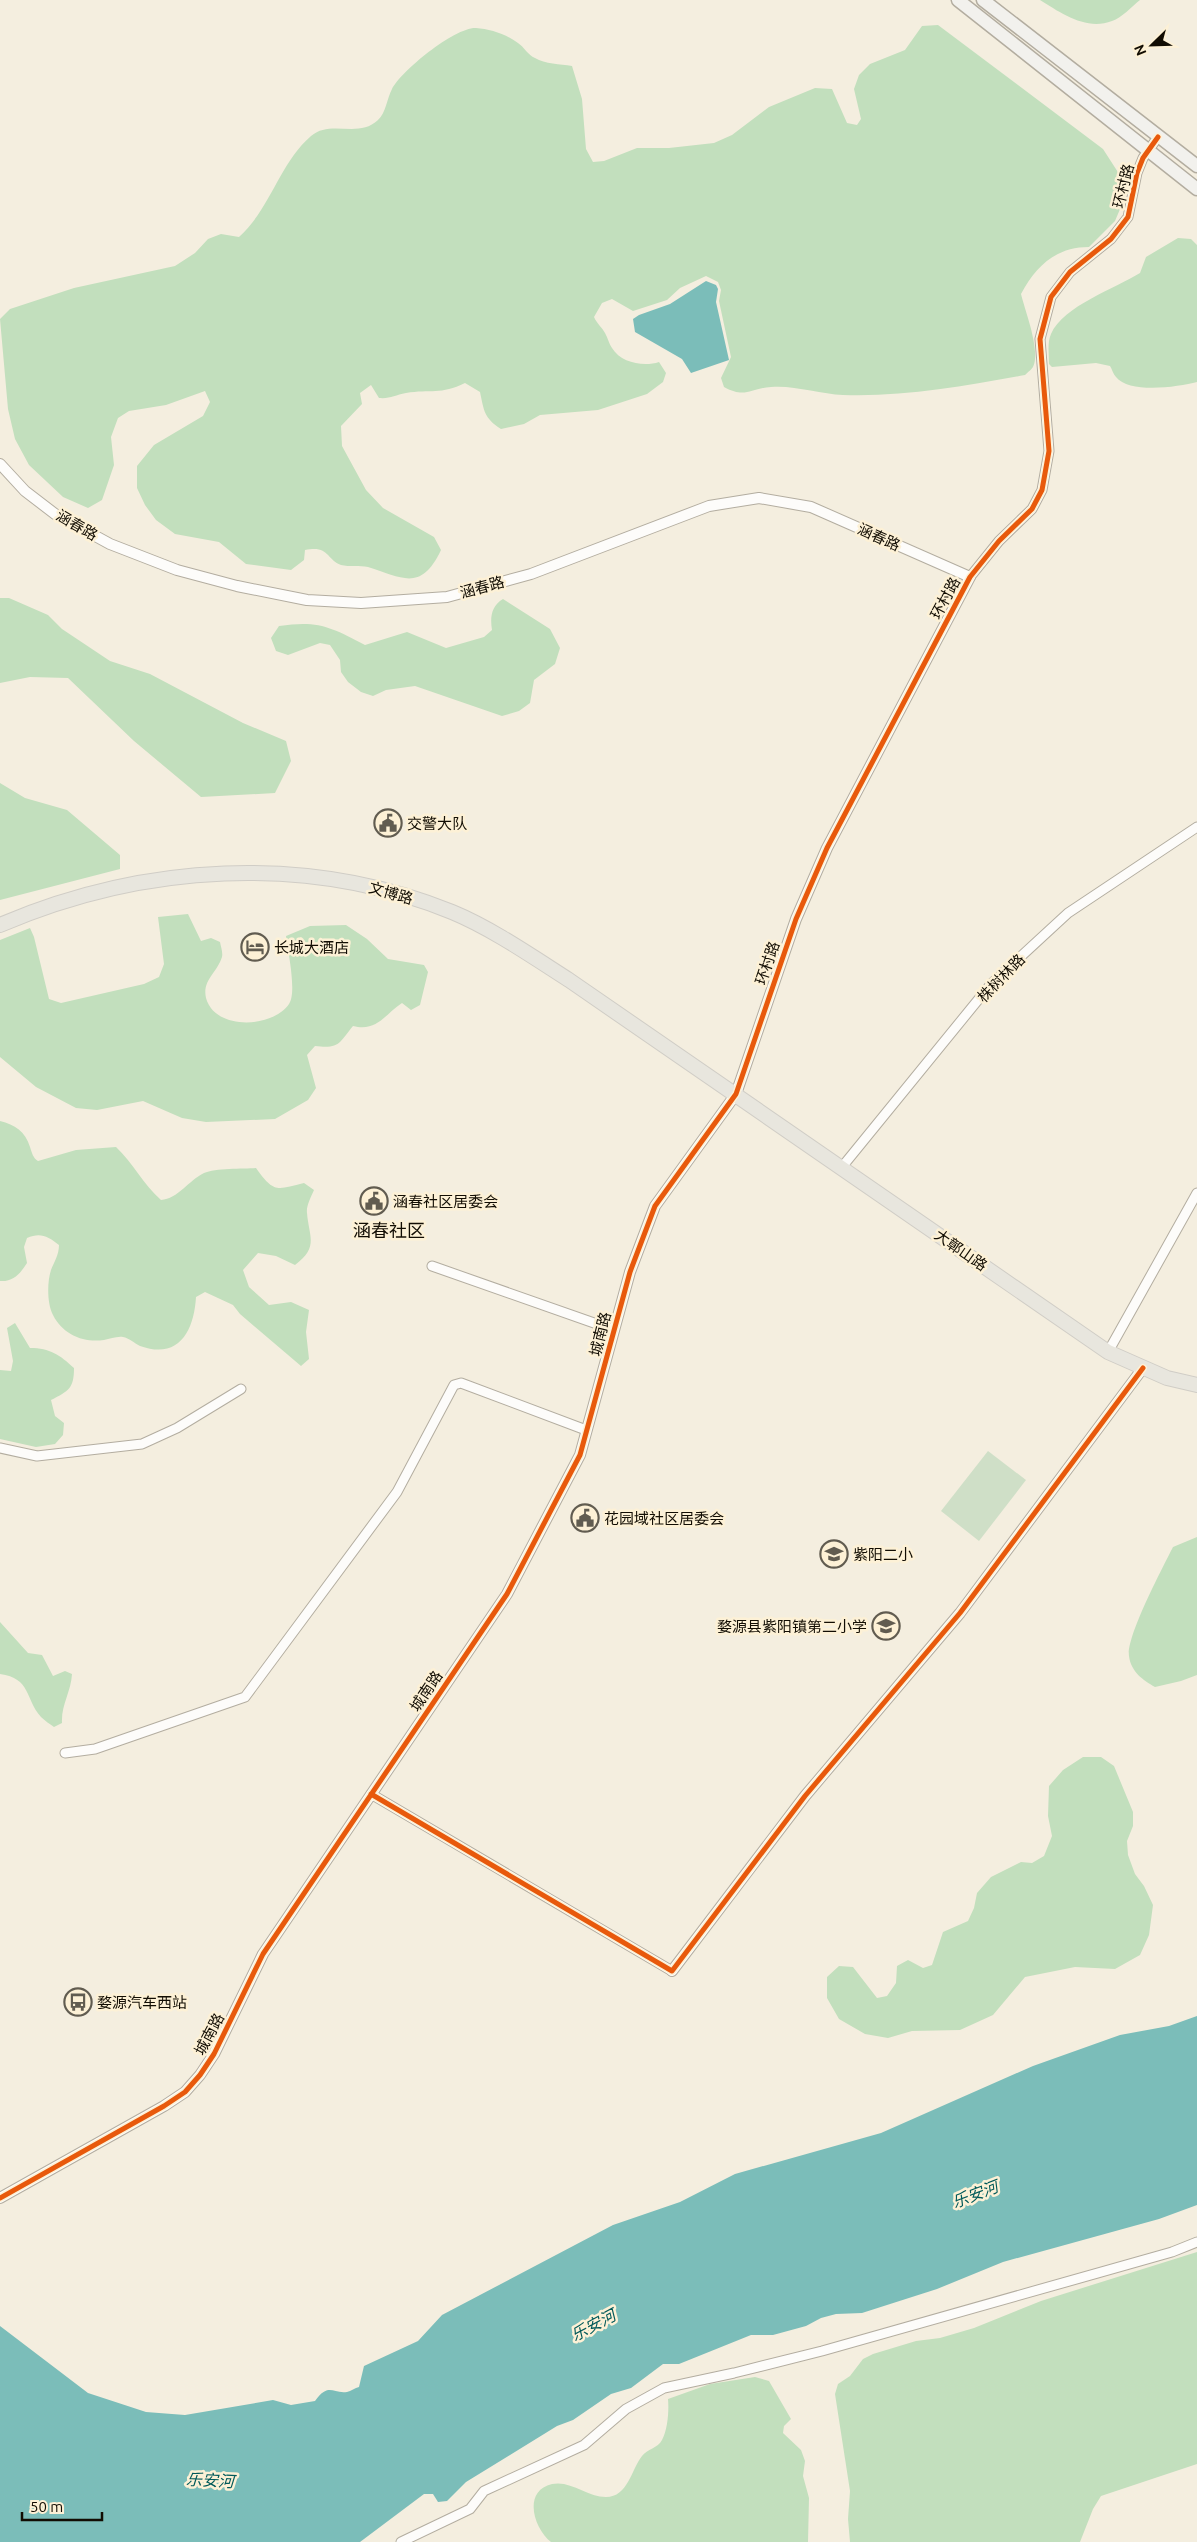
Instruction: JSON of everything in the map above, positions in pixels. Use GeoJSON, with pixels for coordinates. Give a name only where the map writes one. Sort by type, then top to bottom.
{"type":"FeatureCollection","features":[{"type":"Feature","properties":{"kind":"main road"},"geometry":{"type":"LineString","coordinates":[[958,0],[1197,189]]}},
{"type":"Feature","properties":{"kind":"main road"},"geometry":{"type":"LineString","coordinates":[[983,0],[1197,166]]}},
{"type":"Feature","properties":{"kind":"main road","name":"文博路"},"geometry":{"type":"LineString","coordinates":[[0,925],[43,907],[78,896],[125,886],[190,876],[229,873],[281,873],[333,878],[382,888],[453,912],[517,947],[736,1094]]}},
{"type":"Feature","properties":{"kind":"main road","name":"大鄣山路"},"geometry":{"type":"LineString","coordinates":[[736,1094],[1108,1352],[1168,1378],[1197,1385]]}},
{"type":"Feature","properties":{"kind":"street","name":"环村路"},"geometry":{"type":"LineString","coordinates":[[736,1094],[796,919],[827,848],[970,577],[999,541],[1032,508],[1042,490],[1049,451],[1040,339],[1051,297],[1070,272],[1111,239],[1128,218],[1137,173],[1148,150],[1158,137]]}},
{"type":"Feature","properties":{"kind":"street","name":"涵春路"},"geometry":{"type":"LineString","coordinates":[[0,464],[25,491],[55,514],[110,544],[177,570],[236,586],[307,600],[361,604],[447,596],[531,574],[709,506],[760,498],[811,507],[970,577]]}},
{"type":"Feature","properties":{"kind":"street","name":"株树林路"},"geometry":{"type":"LineString","coordinates":[[842,1167],[991,984],[1068,913],[1197,827]]}},
{"type":"Feature","properties":{"kind":"street","name":"城南路"},"geometry":{"type":"LineString","coordinates":[[0,2198],[164,2106],[185,2092],[200,2075],[214,2054],[263,1954],[507,1594],[580,1455],[642,1235],[655,1206],[736,1094]]}},
{"type":"Feature","properties":{"kind":"street"},"geometry":{"type":"LineString","coordinates":[[1108,1352],[1197,1193]]}},
{"type":"Feature","properties":{"kind":"street"},"geometry":{"type":"LineString","coordinates":[[432,1266],[614,1330]]}},
{"type":"Feature","properties":{"kind":"street"},"geometry":{"type":"LineString","coordinates":[[371,1794],[672,1971],[805,1796],[960,1613],[1143,1368]]}},
{"type":"Feature","properties":{"kind":"street"},"geometry":{"type":"LineString","coordinates":[[65,1753],[95,1749],[245,1697],[397,1492],[454,1386],[461,1383],[586,1430]]}},
{"type":"Feature","properties":{"kind":"street"},"geometry":{"type":"LineString","coordinates":[[0,1448],[38,1456],[142,1444],[177,1428],[241,1389]]}},
{"type":"Feature","properties":{"kind":"street"},"geometry":{"type":"LineString","coordinates":[[401,2542],[470,2509],[484,2491],[584,2445],[626,2408],[664,2388],[734,2374],[822,2351],[1172,2252],[1197,2242]]}},
{"type":"Feature","properties":{"kind":"green space"},"geometry":{"type":"Polygon","coordinates":[[[1040,0],[1140,0],[1116,19],[1102,24],[1093,24],[1074,19],[1040,0]]]}},
{"type":"Feature","properties":{"kind":"green space"},"geometry":{"type":"Polygon","coordinates":[[[938,25],[1103,149],[1123,180],[1123,202],[1115,221],[1089,247],[1067,250],[1048,260],[1033,275],[1021,294],[1032,331],[1035,351],[1033,367],[1025,375],[957,387],[889,394],[843,395],[780,387],[764,388],[743,393],[724,387],[721,378],[731,357],[719,301],[721,290],[718,282],[706,276],[680,288],[667,300],[633,311],[612,299],[602,303],[594,317],[604,331],[612,348],[621,357],[633,362],[647,364],[659,362],[666,373],[663,382],[647,394],[598,410],[540,415],[524,424],[501,429],[486,414],[480,392],[465,383],[449,389],[406,393],[386,398],[379,398],[371,385],[360,393],[362,404],[341,426],[342,446],[366,490],[383,508],[434,537],[441,550],[434,563],[426,572],[418,577],[410,578],[401,578],[368,567],[341,565],[319,549],[305,550],[304,560],[291,570],[246,564],[219,542],[175,534],[156,520],[145,505],[137,488],[137,466],[154,445],[203,416],[210,402],[205,391],[166,405],[129,411],[118,418],[111,437],[114,465],[102,500],[88,508],[63,497],[29,465],[15,439],[8,409],[0,319],[10,309],[74,288],[175,266],[195,253],[208,239],[221,234],[239,237],[259,213],[300,147],[311,136],[327,129],[362,128],[378,120],[397,81],[430,51],[455,35],[476,28],[492,31],[513,40],[530,55],[539,60],[572,66],[582,99],[586,149],[593,162],[604,161],[637,148],[669,148],[714,143],[732,135],[769,107],[815,88],[832,89],[847,123],[857,125],[861,119],[854,89],[859,75],[870,64],[905,50],[922,26],[938,25]]]}},
{"type":"Feature","properties":{"kind":"green space"},"geometry":{"type":"Polygon","coordinates":[[[1178,238],[1191,239],[1197,245],[1197,382],[1154,388],[1131,386],[1115,376],[1110,366],[1096,363],[1052,367],[1049,364],[1049,341],[1057,324],[1078,306],[1140,273],[1146,257],[1178,238]]]}},
{"type":"Feature","properties":{"kind":"green space"},"geometry":{"type":"Polygon","coordinates":[[[0,598],[9,598],[48,615],[62,629],[110,661],[150,674],[243,723],[286,741],[291,761],[275,793],[201,797],[134,741],[68,678],[30,677],[0,683],[0,598]]]}},
{"type":"Feature","properties":{"kind":"green space"},"geometry":{"type":"Polygon","coordinates":[[[503,599],[550,629],[560,648],[555,664],[534,680],[530,703],[519,711],[502,716],[415,686],[386,690],[373,696],[361,692],[348,682],[341,672],[340,660],[330,645],[320,643],[288,655],[276,651],[271,638],[279,626],[304,624],[333,629],[365,645],[407,632],[446,648],[484,637],[492,630],[492,613],[496,605],[503,599]]]}},
{"type":"Feature","properties":{"kind":"green space"},"geometry":{"type":"Polygon","coordinates":[[[0,783],[25,798],[67,810],[120,855],[120,869],[0,900],[0,783]]]}},
{"type":"Feature","properties":{"kind":"green space"},"geometry":{"type":"Polygon","coordinates":[[[188,914],[201,941],[211,938],[220,942],[222,957],[208,981],[205,992],[211,1009],[232,1021],[258,1021],[271,1018],[289,1004],[292,991],[286,936],[310,926],[346,925],[367,939],[388,959],[424,965],[428,972],[420,1005],[411,1010],[402,1003],[374,1025],[368,1027],[353,1026],[338,1044],[330,1047],[315,1046],[307,1055],[316,1088],[308,1100],[275,1119],[206,1122],[182,1118],[143,1101],[97,1110],[76,1108],[36,1087],[0,1057],[0,940],[30,928],[34,937],[49,999],[61,1003],[144,984],[159,977],[164,964],[158,917],[188,914]]]}},
{"type":"Feature","properties":{"kind":"green space"},"geometry":{"type":"Polygon","coordinates":[[[0,1121],[10,1124],[22,1133],[38,1161],[76,1150],[116,1147],[161,1200],[178,1193],[204,1173],[229,1169],[256,1168],[267,1182],[276,1188],[304,1183],[314,1190],[307,1210],[310,1247],[302,1259],[295,1265],[276,1256],[258,1253],[243,1270],[249,1287],[269,1305],[291,1302],[309,1310],[306,1332],[309,1359],[301,1366],[240,1314],[233,1305],[205,1292],[196,1297],[195,1309],[188,1331],[182,1340],[174,1346],[165,1349],[154,1349],[140,1346],[123,1337],[96,1341],[75,1336],[62,1328],[51,1310],[48,1293],[49,1281],[59,1245],[44,1236],[36,1235],[27,1238],[24,1247],[27,1263],[22,1271],[9,1280],[0,1281],[0,1121]]]}},
{"type":"Feature","properties":{"kind":"green space"},"geometry":{"type":"Polygon","coordinates":[[[15,1323],[30,1348],[43,1349],[54,1353],[74,1368],[73,1380],[69,1388],[51,1400],[55,1416],[64,1423],[63,1435],[55,1444],[36,1447],[0,1439],[0,1370],[11,1371],[13,1361],[7,1328],[15,1323]]]}},
{"type":"Feature","properties":{"kind":"green space"},"geometry":{"type":"Polygon","coordinates":[[[988,1451],[1026,1480],[979,1541],[941,1511],[988,1451]]]}},
{"type":"Feature","properties":{"kind":"green space"},"geometry":{"type":"Polygon","coordinates":[[[1197,1537],[1197,1675],[1155,1687],[1142,1678],[1132,1667],[1129,1656],[1133,1634],[1146,1602],[1173,1547],[1197,1537]]]}},
{"type":"Feature","properties":{"kind":"green space"},"geometry":{"type":"Polygon","coordinates":[[[0,1622],[28,1653],[42,1655],[53,1676],[65,1671],[72,1674],[63,1710],[62,1723],[54,1727],[44,1720],[22,1685],[10,1676],[0,1674],[0,1622]]]}},
{"type":"Feature","properties":{"kind":"green space"},"geometry":{"type":"Polygon","coordinates":[[[1083,1757],[1101,1757],[1114,1766],[1133,1812],[1133,1826],[1127,1841],[1128,1855],[1135,1874],[1144,1886],[1153,1905],[1149,1935],[1140,1955],[1115,1969],[1075,1967],[1025,1977],[993,2015],[960,2030],[912,2031],[888,2038],[865,2034],[839,2019],[827,1998],[827,1977],[839,1966],[853,1967],[877,1998],[887,1996],[896,1983],[897,1966],[908,1960],[923,1968],[932,1965],[943,1932],[968,1921],[974,1908],[977,1893],[991,1877],[1021,1862],[1032,1863],[1044,1856],[1052,1836],[1048,1816],[1049,1786],[1063,1770],[1083,1757]]]}},
{"type":"Feature","properties":{"kind":"green space"},"geometry":{"type":"Polygon","coordinates":[[[1197,2252],[1197,2464],[1101,2496],[1093,2509],[1080,2542],[850,2542],[848,2519],[850,2491],[835,2394],[838,2384],[850,2376],[863,2359],[873,2354],[916,2341],[940,2338],[974,2328],[1041,2301],[1197,2252]]]}},
{"type":"Feature","properties":{"kind":"green space"},"geometry":{"type":"Polygon","coordinates":[[[755,2377],[769,2381],[791,2419],[784,2426],[783,2433],[801,2450],[805,2461],[803,2476],[809,2498],[808,2542],[551,2542],[545,2536],[536,2520],[534,2511],[534,2502],[537,2494],[543,2488],[559,2483],[599,2496],[613,2496],[619,2493],[628,2482],[642,2456],[662,2440],[668,2420],[668,2399],[710,2384],[755,2377]]]}},
{"type":"Feature","properties":{"kind":"water"},"geometry":{"type":"Polygon","coordinates":[[[706,281],[716,285],[718,289],[716,302],[729,360],[691,373],[682,359],[635,332],[633,319],[670,304],[706,281]]]}},
{"type":"Feature","properties":{"kind":"water","name":"乐安河"},"geometry":{"type":"Polygon","coordinates":[[[1197,2016],[1197,2205],[1159,2219],[1003,2262],[937,2289],[862,2313],[836,2314],[821,2318],[806,2326],[773,2335],[751,2335],[679,2364],[663,2364],[631,2388],[611,2394],[573,2420],[557,2426],[466,2482],[447,2501],[438,2502],[433,2494],[424,2494],[360,2542],[0,2542],[0,2326],[88,2393],[146,2412],[185,2415],[273,2400],[291,2405],[315,2401],[327,2390],[347,2392],[359,2387],[364,2366],[418,2341],[442,2315],[613,2225],[680,2202],[735,2174],[881,2133],[1033,2066],[1120,2035],[1169,2026],[1197,2016]]]}},
{"type":"Feature","properties":{"kind":"cycle path"},"geometry":{"type":"LineString","coordinates":[[0,2198],[164,2106],[185,2092],[200,2075],[214,2054],[263,1954],[507,1594],[580,1455],[630,1272],[655,1206],[736,1094],[796,919],[827,848],[970,577],[999,541],[1032,509],[1042,490],[1049,451],[1040,339],[1051,297],[1070,272],[1111,239],[1128,217],[1137,173],[1143,158],[1158,137]]}},
{"type":"Feature","properties":{"kind":"cycle path"},"geometry":{"type":"LineString","coordinates":[[371,1794],[672,1971],[805,1796],[960,1613],[1143,1368]]}},
{"type":"Feature","properties":{"kind":"place","name":"交警大队"},"geometry":{"type":"Point","coordinates":[388,823]}},
{"type":"Feature","properties":{"kind":"place","name":"长城大酒店"},"geometry":{"type":"Point","coordinates":[255,947]}},
{"type":"Feature","properties":{"kind":"place","name":"涵春社区居委会"},"geometry":{"type":"Point","coordinates":[374,1201]}},
{"type":"Feature","properties":{"kind":"place","name":"花园域社区居委会"},"geometry":{"type":"Point","coordinates":[585,1518]}},
{"type":"Feature","properties":{"kind":"place","name":"紫阳二小"},"geometry":{"type":"Point","coordinates":[834,1554]}},
{"type":"Feature","properties":{"kind":"place","name":"婺源县紫阳镇第二小学"},"geometry":{"type":"Point","coordinates":[886,1626]}},
{"type":"Feature","properties":{"kind":"place","name":"婺源汽车西站"},"geometry":{"type":"Point","coordinates":[78,2002]}},
{"type":"Feature","properties":{"kind":"district","name":"涵春社区"},"geometry":{"type":"Point","coordinates":[389,1230]}}]}
